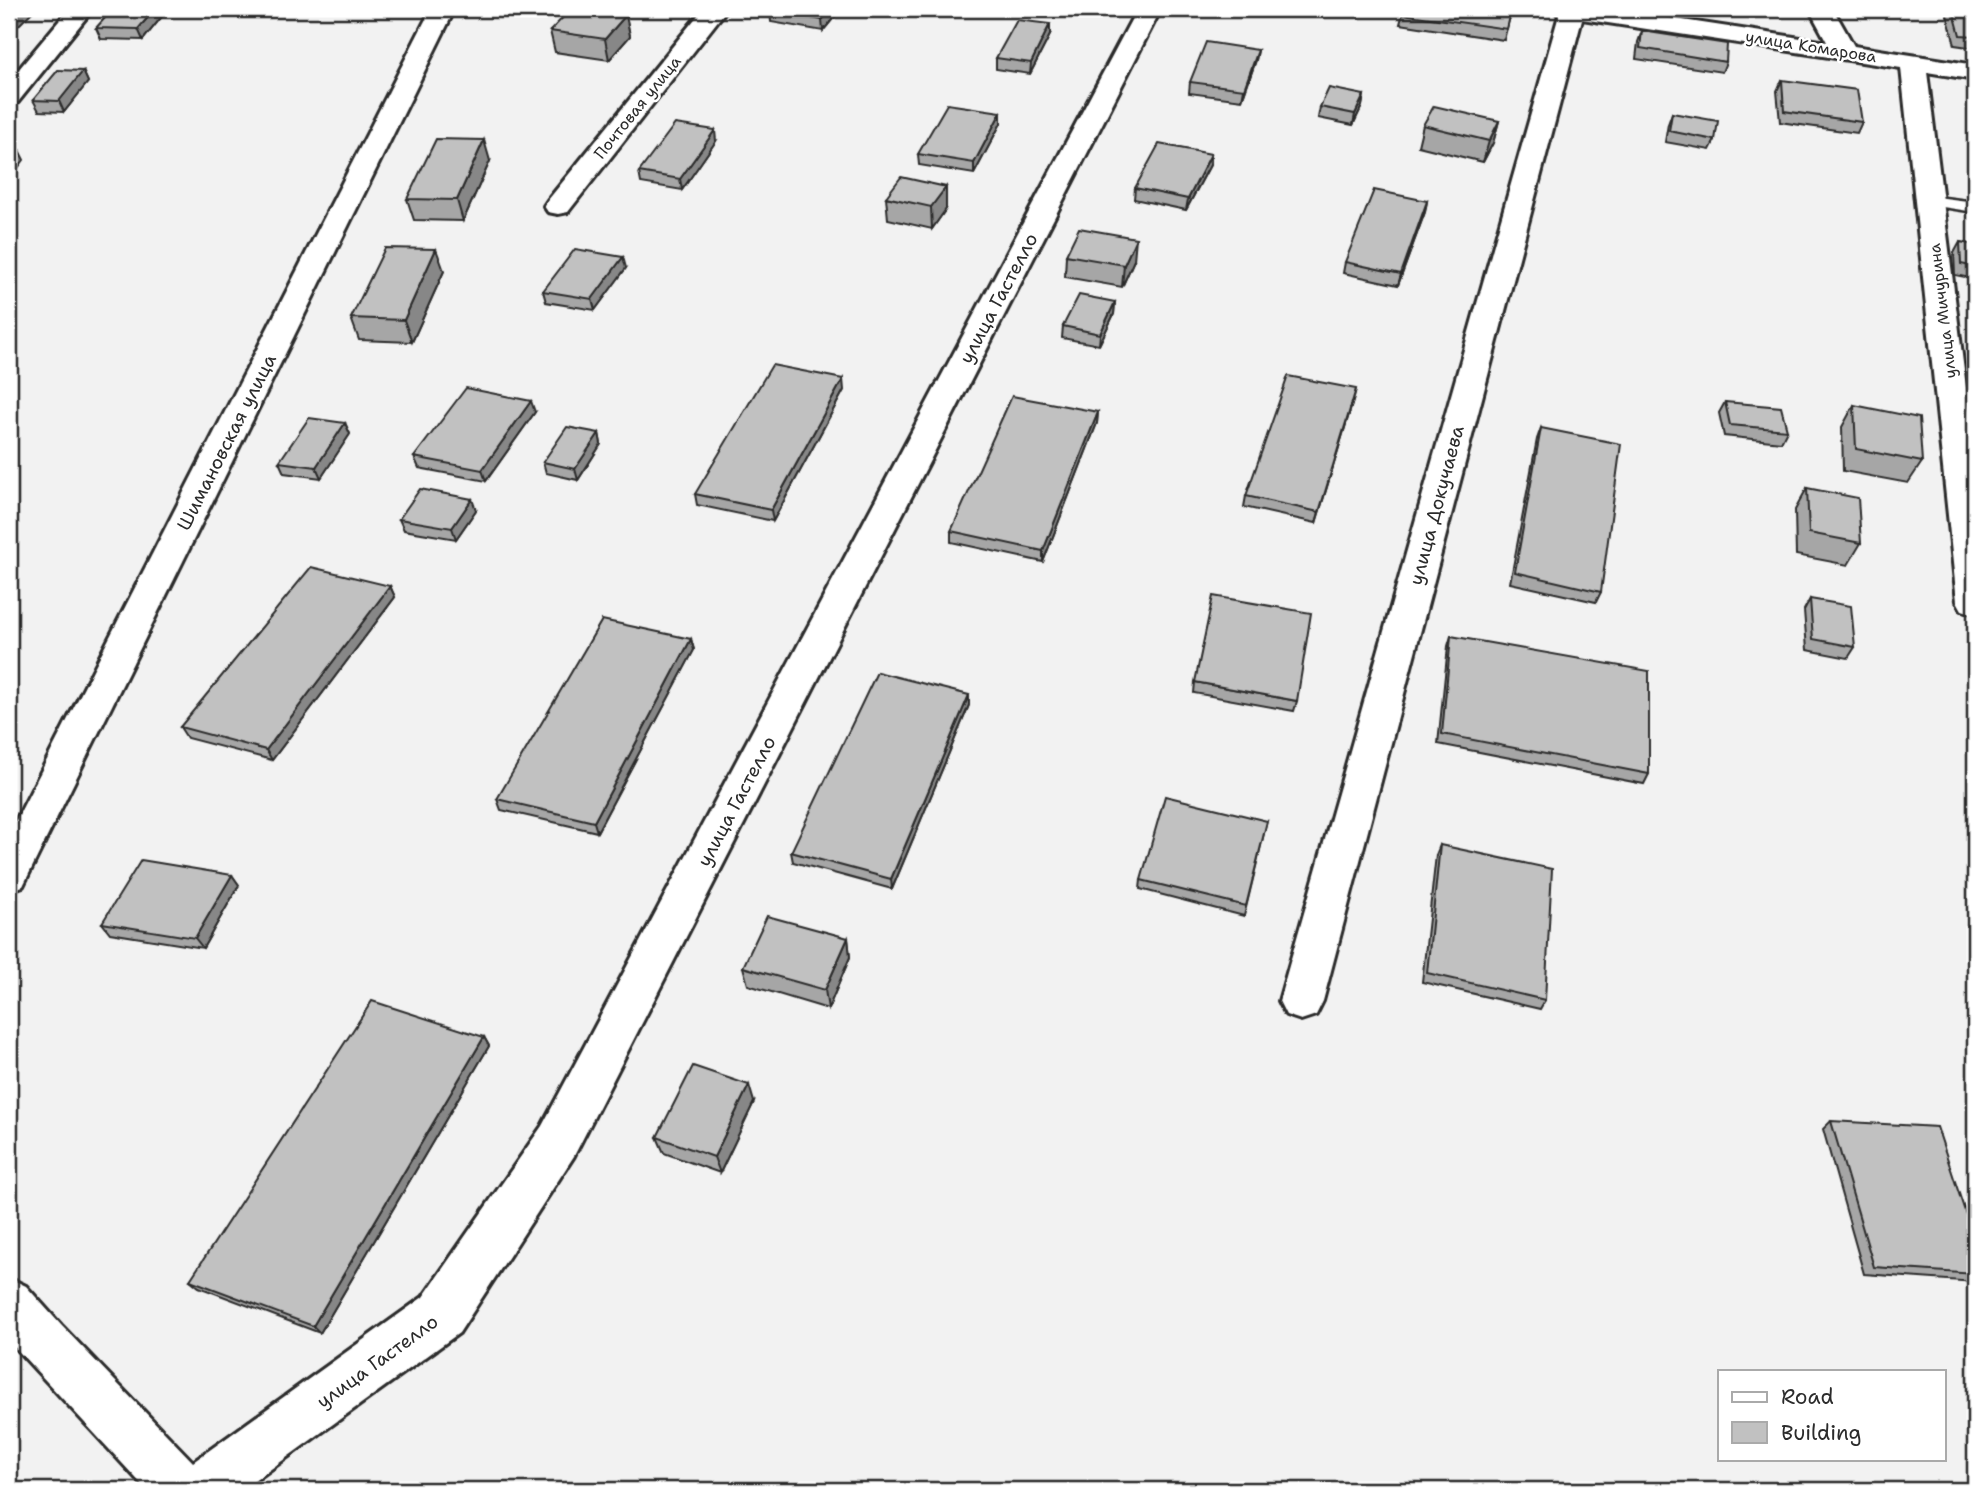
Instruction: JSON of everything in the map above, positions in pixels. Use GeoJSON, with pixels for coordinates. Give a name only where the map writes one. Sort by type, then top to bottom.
{"type":"FeatureCollection","features":[{"type":"Feature","properties":{"kind":"street"},"geometry":{"type":"LineString","coordinates":[[9,97],[81,9]]}},
{"type":"Feature","properties":{"kind":"street","name":"Шимановская улица"},"geometry":{"type":"LineString","coordinates":[[9,874],[443,9]]}},
{"type":"Feature","properties":{"kind":"street","name":"Почтовая улица"},"geometry":{"type":"LineString","coordinates":[[558,206],[715,9]]}},
{"type":"Feature","properties":{"kind":"street","name":"улица Гастелло"},"geometry":{"type":"LineString","coordinates":[[198,1490],[441,1315],[558,1141],[1149,9]]}},
{"type":"Feature","properties":{"kind":"street","name":"улица Комарова"},"geometry":{"type":"LineString","coordinates":[[1568,9],[1975,72]]}},
{"type":"Feature","properties":{"kind":"street","name":"улица Докучаева"},"geometry":{"type":"LineString","coordinates":[[1301,1001],[1568,9]]}},
{"type":"Feature","properties":{"kind":"street"},"geometry":{"type":"LineString","coordinates":[[1821,9],[1845,52]]}},
{"type":"Feature","properties":{"kind":"street","name":"улица Мичурина"},"geometry":{"type":"LineString","coordinates":[[1913,62],[1975,601]]}},
{"type":"Feature","properties":{"kind":"street"},"geometry":{"type":"LineString","coordinates":[[9,1303],[52,1353],[183,1490]]}},
{"type":"Feature","properties":{"kind":"lane"},"geometry":{"type":"LineString","coordinates":[[1929,201],[1975,207]]}},
{"type":"Feature","properties":{"kind":"building"},"geometry":{"type":"Polygon","coordinates":[[[9,9],[19,9],[9,19],[9,9]]]}},
{"type":"Feature","properties":{"kind":"building"},"geometry":{"type":"Polygon","coordinates":[[[113,9],[155,9],[138,29],[96,28],[113,9]]]}},
{"type":"Feature","properties":{"kind":"building"},"geometry":{"type":"Polygon","coordinates":[[[571,9],[626,15],[605,39],[550,31],[571,9]]]}},
{"type":"Feature","properties":{"kind":"building"},"geometry":{"type":"Polygon","coordinates":[[[831,9],[822,20],[770,11],[831,9]]]}},
{"type":"Feature","properties":{"kind":"building"},"geometry":{"type":"Polygon","coordinates":[[[1404,9],[1488,9],[1511,12],[1507,29],[1402,14],[1404,9]]]}},
{"type":"Feature","properties":{"kind":"building"},"geometry":{"type":"Polygon","coordinates":[[[1953,9],[1975,9],[1975,36],[1960,35],[1953,9]]]}},
{"type":"Feature","properties":{"kind":"building"},"geometry":{"type":"Polygon","coordinates":[[[1017,20],[1050,24],[1031,63],[996,58],[1017,20]]]}},
{"type":"Feature","properties":{"kind":"building"},"geometry":{"type":"Polygon","coordinates":[[[1642,31],[1727,44],[1726,62],[1640,48],[1642,31]]]}},
{"type":"Feature","properties":{"kind":"building"},"geometry":{"type":"Polygon","coordinates":[[[1206,42],[1258,50],[1244,89],[1190,82],[1206,42]]]}},
{"type":"Feature","properties":{"kind":"building"},"geometry":{"type":"Polygon","coordinates":[[[58,70],[83,71],[59,101],[33,100],[58,70]]]}},
{"type":"Feature","properties":{"kind":"building"},"geometry":{"type":"Polygon","coordinates":[[[1782,80],[1857,90],[1862,122],[1784,111],[1782,80]]]}},
{"type":"Feature","properties":{"kind":"building"},"geometry":{"type":"Polygon","coordinates":[[[1329,88],[1364,95],[1355,114],[1320,107],[1329,88]]]}},
{"type":"Feature","properties":{"kind":"building"},"geometry":{"type":"Polygon","coordinates":[[[947,104],[1001,112],[974,163],[918,154],[947,104]]]}},
{"type":"Feature","properties":{"kind":"building"},"geometry":{"type":"Polygon","coordinates":[[[1434,106],[1499,121],[1489,141],[1423,125],[1434,106]]]}},
{"type":"Feature","properties":{"kind":"building"},"geometry":{"type":"Polygon","coordinates":[[[1672,113],[1718,121],[1715,140],[1669,131],[1672,113]]]}},
{"type":"Feature","properties":{"kind":"building"},"geometry":{"type":"Polygon","coordinates":[[[675,124],[715,130],[680,179],[639,172],[675,124]]]}},
{"type":"Feature","properties":{"kind":"building"},"geometry":{"type":"Polygon","coordinates":[[[436,139],[484,140],[457,200],[407,199],[436,139]]]}},
{"type":"Feature","properties":{"kind":"building"},"geometry":{"type":"Polygon","coordinates":[[[1159,144],[1211,154],[1188,199],[1135,188],[1159,144]]]}},
{"type":"Feature","properties":{"kind":"building"},"geometry":{"type":"Polygon","coordinates":[[[9,149],[19,150],[9,162],[9,149]]]}},
{"type":"Feature","properties":{"kind":"building"},"geometry":{"type":"Polygon","coordinates":[[[901,177],[946,187],[931,207],[886,197],[901,177]]]}},
{"type":"Feature","properties":{"kind":"building"},"geometry":{"type":"Polygon","coordinates":[[[1374,190],[1427,201],[1401,274],[1345,262],[1374,190]]]}},
{"type":"Feature","properties":{"kind":"building"},"geometry":{"type":"Polygon","coordinates":[[[1079,228],[1136,238],[1124,265],[1066,255],[1079,228]]]}},
{"type":"Feature","properties":{"kind":"building"},"geometry":{"type":"Polygon","coordinates":[[[1960,242],[1975,245],[1975,267],[1961,264],[1960,242]]]}},
{"type":"Feature","properties":{"kind":"building"},"geometry":{"type":"Polygon","coordinates":[[[385,248],[436,249],[404,320],[351,318],[385,248]]]}},
{"type":"Feature","properties":{"kind":"building"},"geometry":{"type":"Polygon","coordinates":[[[575,249],[623,257],[592,299],[543,291],[575,249]]]}},
{"type":"Feature","properties":{"kind":"building"},"geometry":{"type":"Polygon","coordinates":[[[1079,295],[1115,302],[1100,334],[1063,326],[1079,295]]]}},
{"type":"Feature","properties":{"kind":"building"},"geometry":{"type":"Polygon","coordinates":[[[772,365],[843,379],[771,510],[695,494],[772,365]]]}},
{"type":"Feature","properties":{"kind":"building"},"geometry":{"type":"Polygon","coordinates":[[[1288,376],[1356,389],[1319,512],[1246,496],[1288,376]]]}},
{"type":"Feature","properties":{"kind":"building"},"geometry":{"type":"Polygon","coordinates":[[[466,388],[531,401],[482,470],[414,457],[466,388]]]}},
{"type":"Feature","properties":{"kind":"building"},"geometry":{"type":"Polygon","coordinates":[[[1012,396],[1098,412],[1043,551],[951,531],[1012,396]]]}},
{"type":"Feature","properties":{"kind":"building"},"geometry":{"type":"Polygon","coordinates":[[[1725,402],[1781,407],[1787,430],[1730,425],[1725,402]]]}},
{"type":"Feature","properties":{"kind":"building"},"geometry":{"type":"Polygon","coordinates":[[[1854,405],[1919,418],[1922,462],[1856,449],[1854,405]]]}},
{"type":"Feature","properties":{"kind":"building"},"geometry":{"type":"Polygon","coordinates":[[[309,418],[345,423],[316,467],[279,462],[309,418]]]}},
{"type":"Feature","properties":{"kind":"building"},"geometry":{"type":"Polygon","coordinates":[[[567,427],[599,433],[575,469],[543,462],[567,427]]]}},
{"type":"Feature","properties":{"kind":"building"},"geometry":{"type":"Polygon","coordinates":[[[1541,428],[1621,444],[1601,592],[1515,572],[1541,428]]]}},
{"type":"Feature","properties":{"kind":"building"},"geometry":{"type":"Polygon","coordinates":[[[1807,488],[1858,498],[1861,543],[1809,533],[1807,488]]]}},
{"type":"Feature","properties":{"kind":"building"},"geometry":{"type":"Polygon","coordinates":[[[420,489],[472,499],[452,528],[399,519],[420,489]]]}},
{"type":"Feature","properties":{"kind":"building"},"geometry":{"type":"Polygon","coordinates":[[[311,567],[390,586],[266,750],[180,727],[311,567]]]}},
{"type":"Feature","properties":{"kind":"building"},"geometry":{"type":"Polygon","coordinates":[[[1213,596],[1311,613],[1297,701],[1195,682],[1213,596]]]}},
{"type":"Feature","properties":{"kind":"building"},"geometry":{"type":"Polygon","coordinates":[[[1810,599],[1851,606],[1855,647],[1813,639],[1810,599]]]}},
{"type":"Feature","properties":{"kind":"building"},"geometry":{"type":"Polygon","coordinates":[[[602,620],[691,639],[594,822],[497,799],[602,620]]]}},
{"type":"Feature","properties":{"kind":"building"},"geometry":{"type":"Polygon","coordinates":[[[1451,636],[1649,671],[1649,774],[1442,734],[1451,636]]]}},
{"type":"Feature","properties":{"kind":"building"},"geometry":{"type":"Polygon","coordinates":[[[877,672],[969,695],[891,879],[791,852],[877,672]]]}},
{"type":"Feature","properties":{"kind":"building"},"geometry":{"type":"Polygon","coordinates":[[[1165,796],[1267,821],[1246,906],[1141,880],[1165,796]]]}},
{"type":"Feature","properties":{"kind":"building"},"geometry":{"type":"Polygon","coordinates":[[[1440,845],[1552,869],[1545,1000],[1427,973],[1440,845]]]}},
{"type":"Feature","properties":{"kind":"building"},"geometry":{"type":"Polygon","coordinates":[[[141,860],[232,875],[195,938],[102,923],[141,860]]]}},
{"type":"Feature","properties":{"kind":"building"},"geometry":{"type":"Polygon","coordinates":[[[767,916],[848,938],[825,990],[743,967],[767,916]]]}},
{"type":"Feature","properties":{"kind":"building"},"geometry":{"type":"Polygon","coordinates":[[[372,1001],[484,1037],[313,1326],[190,1280],[372,1001]]]}},
{"type":"Feature","properties":{"kind":"building"},"geometry":{"type":"Polygon","coordinates":[[[693,1066],[749,1085],[714,1157],[657,1137],[693,1066]]]}},
{"type":"Feature","properties":{"kind":"building"},"geometry":{"type":"Polygon","coordinates":[[[1831,1121],[1937,1127],[1975,1242],[1975,1274],[1874,1267],[1831,1121]]]}}]}
